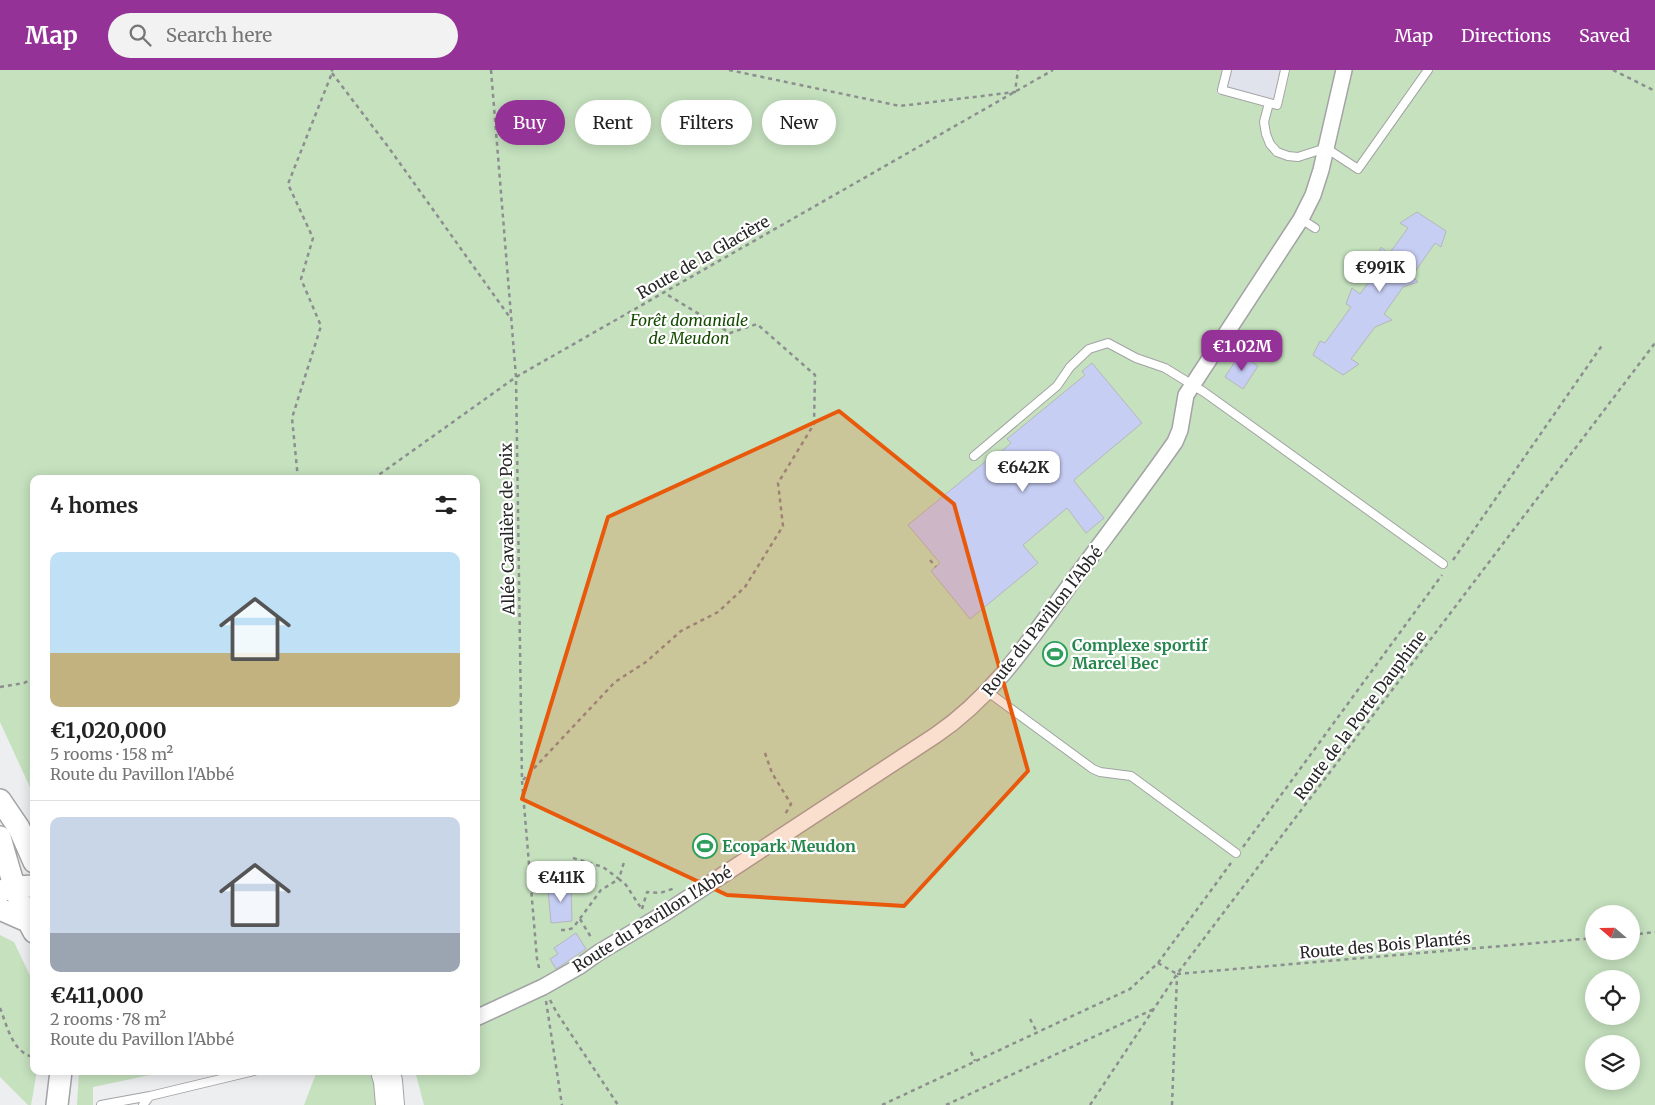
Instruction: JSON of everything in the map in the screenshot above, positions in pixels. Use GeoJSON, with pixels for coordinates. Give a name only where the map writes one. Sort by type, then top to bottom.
{"type":"FeatureCollection","features":[{"type":"Feature","properties":{"kind":"highway"},"geometry":{"type":"LineString","coordinates":[[386,1075],[390,1105]]}},
{"type":"Feature","properties":{"kind":"highway"},"geometry":{"type":"LineString","coordinates":[[404,1075],[405,1105]]}},
{"type":"Feature","properties":{"kind":"main road"},"geometry":{"type":"LineString","coordinates":[[0,800],[19,828],[30,853]]}},
{"type":"Feature","properties":{"kind":"main road"},"geometry":{"type":"LineString","coordinates":[[0,837],[4,866],[16,888],[30,927]]}},
{"type":"Feature","properties":{"kind":"main road"},"geometry":{"type":"LineString","coordinates":[[4,866],[30,863]]}},
{"type":"Feature","properties":{"kind":"main road"},"geometry":{"type":"LineString","coordinates":[[0,909],[30,927]]}},
{"type":"Feature","properties":{"kind":"street","name":"Route du Pavillon l'Abbé"},"geometry":{"type":"LineString","coordinates":[[480,1016],[543,987],[646,915],[665,913],[936,735],[963,716],[988,692],[1018,656],[1175,442],[1180,430],[1186,395],[1301,219],[1313,195],[1322,170],[1344,70]]}},
{"type":"Feature","properties":{"kind":"lane"},"geometry":{"type":"LineString","coordinates":[[1227,70],[1222,90],[1277,105],[1286,70]]}},
{"type":"Feature","properties":{"kind":"lane"},"geometry":{"type":"LineString","coordinates":[[1269,103],[1264,122],[1270,144],[1277,152],[1298,158],[1326,148],[1358,169],[1428,70]]}},
{"type":"Feature","properties":{"kind":"lane"},"geometry":{"type":"LineString","coordinates":[[1301,219],[1315,228]]}},
{"type":"Feature","properties":{"kind":"lane"},"geometry":{"type":"LineString","coordinates":[[974,456],[1057,386],[1070,367],[1089,348],[1108,343],[1136,358],[1165,368],[1192,385],[1252,426],[1445,566]]}},
{"type":"Feature","properties":{"kind":"lane"},"geometry":{"type":"LineString","coordinates":[[988,692],[1093,769],[1100,772],[1131,776],[1239,850]]}},
{"type":"Feature","properties":{"kind":"lane"},"geometry":{"type":"LineString","coordinates":[[101,1105],[150,1096],[237,1075]]}},
{"type":"Feature","properties":{"kind":"lane"},"geometry":{"type":"LineString","coordinates":[[143,1105],[150,1096]]}},
{"type":"Feature","properties":{"kind":"path","name":"Allée Cavalière de Poix"},"geometry":{"type":"LineString","coordinates":[[491,70],[516,377],[522,781],[537,959],[543,987]]}},
{"type":"Feature","properties":{"kind":"path"},"geometry":{"type":"LineString","coordinates":[[730,70],[900,106],[1015,92],[1018,70]]}},
{"type":"Feature","properties":{"kind":"path","name":"Route de la Glacière"},"geometry":{"type":"LineString","coordinates":[[380,475],[516,377],[1053,70]]}},
{"type":"Feature","properties":{"kind":"path"},"geometry":{"type":"LineString","coordinates":[[1613,70],[1655,90]]}},
{"type":"Feature","properties":{"kind":"path"},"geometry":{"type":"LineString","coordinates":[[332,72],[512,320]]}},
{"type":"Feature","properties":{"kind":"path"},"geometry":{"type":"LineString","coordinates":[[298,475],[292,418],[321,326],[301,280],[313,238],[288,184],[332,72]]}},
{"type":"Feature","properties":{"kind":"path"},"geometry":{"type":"LineString","coordinates":[[522,781],[614,682],[646,662],[682,631],[718,612],[744,587],[783,526],[778,483],[814,424],[815,375],[757,324],[730,333],[663,292]]}},
{"type":"Feature","properties":{"kind":"path","name":"Route de la Porte Dauphine"},"geometry":{"type":"LineString","coordinates":[[1090,1105],[1177,974],[1655,343]]}},
{"type":"Feature","properties":{"kind":"path"},"geometry":{"type":"LineString","coordinates":[[1445,566],[1603,344]]}},
{"type":"Feature","properties":{"kind":"path"},"geometry":{"type":"LineString","coordinates":[[930,560],[936,567]]}},
{"type":"Feature","properties":{"kind":"path"},"geometry":{"type":"LineString","coordinates":[[1239,850],[1442,575]]}},
{"type":"Feature","properties":{"kind":"path"},"geometry":{"type":"LineString","coordinates":[[0,687],[24,683],[30,680]]}},
{"type":"Feature","properties":{"kind":"path"},"geometry":{"type":"LineString","coordinates":[[765,753],[772,773],[791,804],[782,820]]}},
{"type":"Feature","properties":{"kind":"path"},"geometry":{"type":"LineString","coordinates":[[573,858],[603,867],[619,879],[626,885],[646,915]]}},
{"type":"Feature","properties":{"kind":"path"},"geometry":{"type":"LineString","coordinates":[[561,930],[573,928],[601,890],[619,879],[624,862]]}},
{"type":"Feature","properties":{"kind":"path"},"geometry":{"type":"LineString","coordinates":[[882,1105],[1130,989],[1158,963],[1232,862]]}},
{"type":"Feature","properties":{"kind":"path"},"geometry":{"type":"LineString","coordinates":[[646,915],[647,892],[660,892],[671,888],[678,888]]}},
{"type":"Feature","properties":{"kind":"path"},"geometry":{"type":"LineString","coordinates":[[580,919],[591,936]]}},
{"type":"Feature","properties":{"kind":"path"},"geometry":{"type":"LineString","coordinates":[[1640,933],[1655,932]]}},
{"type":"Feature","properties":{"kind":"path","name":"Route des Bois Plantés"},"geometry":{"type":"LineString","coordinates":[[1177,974],[1585,939]]}},
{"type":"Feature","properties":{"kind":"path"},"geometry":{"type":"LineString","coordinates":[[1158,963],[1177,974],[1172,1105]]}},
{"type":"Feature","properties":{"kind":"path"},"geometry":{"type":"LineString","coordinates":[[543,987],[562,1105]]}},
{"type":"Feature","properties":{"kind":"path"},"geometry":{"type":"LineString","coordinates":[[543,987],[557,1013],[618,1105]]}},
{"type":"Feature","properties":{"kind":"path"},"geometry":{"type":"LineString","coordinates":[[0,1008],[14,1043],[27,1056],[30,1056]]}},
{"type":"Feature","properties":{"kind":"path"},"geometry":{"type":"LineString","coordinates":[[946,1105],[1155,1008]]}},
{"type":"Feature","properties":{"kind":"path"},"geometry":{"type":"LineString","coordinates":[[1030,1019],[1037,1032]]}},
{"type":"Feature","properties":{"kind":"path"},"geometry":{"type":"LineString","coordinates":[[971,1052],[975,1061]]}},
{"type":"Feature","properties":{"kind":"highlighted area"},"geometry":{"type":"Polygon","coordinates":[[[839,411],[954,504],[1028,771],[904,906],[727,895],[522,799],[608,517],[839,411]]]}},
{"type":"Feature","properties":{"kind":"shaded area"},"geometry":{"type":"Polygon","coordinates":[[[1222,70],[1290,70],[1280,109],[1216,93],[1222,70]]]}},
{"type":"Feature","properties":{"kind":"green space","name":"Forêt domaniale de Meudon"},"geometry":{"type":"Polygon","coordinates":[[[0,70],[1222,70],[1217,93],[1280,109],[1290,70],[1655,70],[1655,1105],[424,1105],[416,1075],[480,1075],[480,475],[30,475],[30,787],[0,722],[0,70]]]}},
{"type":"Feature","properties":{"kind":"green space"},"geometry":{"type":"Polygon","coordinates":[[[0,935],[14,942],[30,976],[30,1075],[36,1075],[31,1105],[28,1105],[0,1077],[0,935]]]}},
{"type":"Feature","properties":{"kind":"green space"},"geometry":{"type":"Polygon","coordinates":[[[79,1075],[150,1075],[93,1087],[93,1105],[77,1105],[79,1075]]]}},
{"type":"Feature","properties":{"kind":"green space"},"geometry":{"type":"Polygon","coordinates":[[[315,1075],[378,1075],[379,1105],[304,1105],[315,1075]]]}},
{"type":"Feature","properties":{"kind":"building"},"geometry":{"type":"Polygon","coordinates":[[[1417,212],[1446,231],[1441,247],[1435,243],[1412,276],[1418,282],[1403,287],[1384,314],[1392,320],[1375,327],[1351,359],[1359,364],[1343,375],[1313,355],[1320,341],[1325,343],[1351,307],[1346,304],[1352,288],[1360,294],[1381,266],[1376,262],[1381,247],[1389,254],[1408,228],[1400,223],[1417,212]]]}},
{"type":"Feature","properties":{"kind":"building"},"geometry":{"type":"Polygon","coordinates":[[[1240,354],[1258,366],[1243,389],[1225,377],[1240,354]]]}},
{"type":"Feature","properties":{"kind":"building"},"geometry":{"type":"Polygon","coordinates":[[[1092,363],[1142,423],[1074,481],[1104,518],[1086,533],[1067,508],[1023,545],[1038,563],[970,619],[931,571],[940,563],[908,525],[1011,443],[1007,439],[1085,375],[1082,371],[1092,363]]]}},
{"type":"Feature","properties":{"kind":"building"},"geometry":{"type":"Polygon","coordinates":[[[571,884],[572,921],[551,923],[548,890],[553,889],[553,885],[571,884]]]}},
{"type":"Feature","properties":{"kind":"building"},"geometry":{"type":"Polygon","coordinates":[[[576,933],[586,949],[556,969],[550,959],[558,954],[554,948],[576,933]]]}},
{"type":"Feature","properties":{"kind":"place","name":"Complexe sportif Marcel Bec"},"geometry":{"type":"Point","coordinates":[1055,654]}},
{"type":"Feature","properties":{"kind":"place","name":"Ecopark Meudon"},"geometry":{"type":"Point","coordinates":[705,846]}}]}
